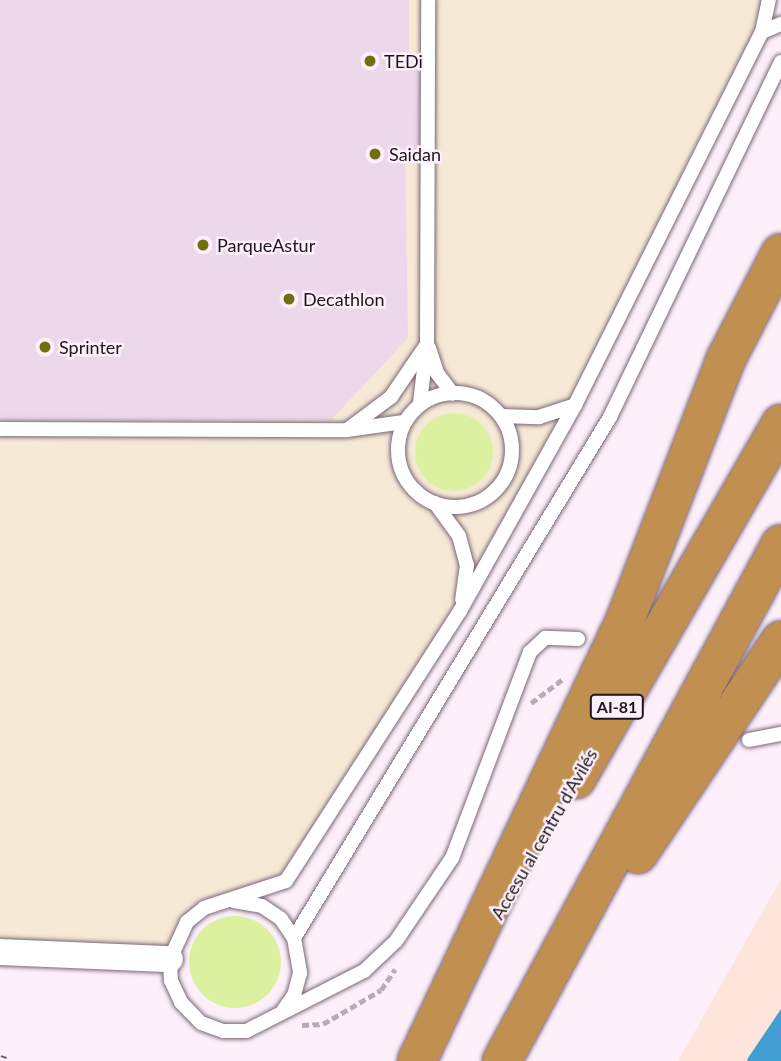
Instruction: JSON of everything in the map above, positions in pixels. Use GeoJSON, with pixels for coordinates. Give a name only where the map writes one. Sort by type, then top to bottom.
{"type":"FeatureCollection","features":[{"type":"Feature","properties":{"kind":"highway"},"geometry":{"type":"LineString","coordinates":[[454,990],[623,626],[726,359],[781,253]]}},
{"type":"Feature","properties":{"kind":"highway","name":"Accesu al centru d'Avilés"},"geometry":{"type":"LineString","coordinates":[[454,990],[781,424]]}},
{"type":"Feature","properties":{"kind":"highway"},"geometry":{"type":"LineString","coordinates":[[503,1058],[781,544]]}},
{"type":"Feature","properties":{"kind":"highway"},"geometry":{"type":"LineString","coordinates":[[503,1058],[781,640]]}},
{"type":"Feature","properties":{"kind":"highway","name":"AI-81"},"geometry":{"type":"LineString","coordinates":[[417,1061],[454,990]]}},
{"type":"Feature","properties":{"kind":"street"},"geometry":{"type":"LineString","coordinates":[[0,952],[170,959]]}},
{"type":"Feature","properties":{"kind":"lane"},"geometry":{"type":"LineString","coordinates":[[421,403],[427,343],[428,0]]}},
{"type":"Feature","properties":{"kind":"lane"},"geometry":{"type":"LineString","coordinates":[[578,639],[545,638],[530,652],[452,858],[397,941],[364,971],[246,1031],[223,1031],[201,1023],[181,1002],[171,981],[170,959],[187,922],[204,908],[286,881],[460,611],[575,405],[762,32],[769,0]]}},
{"type":"Feature","properties":{"kind":"lane"},"geometry":{"type":"LineString","coordinates":[[762,32],[781,24]]}},
{"type":"Feature","properties":{"kind":"lane"},"geometry":{"type":"LineString","coordinates":[[294,938],[610,417],[781,62]]}},
{"type":"Feature","properties":{"kind":"lane"},"geometry":{"type":"LineString","coordinates":[[427,343],[437,373],[453,394]]}},
{"type":"Feature","properties":{"kind":"lane"},"geometry":{"type":"LineString","coordinates":[[347,430],[391,397],[427,343]]}},
{"type":"Feature","properties":{"kind":"lane"},"geometry":{"type":"LineString","coordinates":[[460,611],[467,565],[459,536],[435,503],[415,491],[399,463],[403,422],[421,403],[453,394],[481,400],[502,416],[539,417],[575,405]]}},
{"type":"Feature","properties":{"kind":"lane"},"geometry":{"type":"LineString","coordinates":[[435,503],[472,504],[498,489],[508,470],[510,450],[502,416]]}},
{"type":"Feature","properties":{"kind":"lane"},"geometry":{"type":"LineString","coordinates":[[0,429],[347,430],[403,422]]}},
{"type":"Feature","properties":{"kind":"lane"},"geometry":{"type":"LineString","coordinates":[[749,740],[781,734]]}},
{"type":"Feature","properties":{"kind":"lane"},"geometry":{"type":"LineString","coordinates":[[226,901],[262,906],[281,919],[294,938],[300,973],[294,995],[281,1013]]}},
{"type":"Feature","properties":{"kind":"path"},"geometry":{"type":"LineString","coordinates":[[526,715],[531,703],[570,674]]}},
{"type":"Feature","properties":{"kind":"path"},"geometry":{"type":"LineString","coordinates":[[297,1025],[323,1024],[381,990],[403,957]]}},
{"type":"Feature","properties":{"kind":"shaded area"},"geometry":{"type":"Polygon","coordinates":[[[0,0],[769,0],[762,32],[460,611],[286,881],[204,908],[170,959],[0,952],[0,0]]]}},
{"type":"Feature","properties":{"kind":"shaded area"},"geometry":{"type":"Polygon","coordinates":[[[781,879],[781,1061],[678,1061],[781,879]]]}},
{"type":"Feature","properties":{"kind":"green space"},"geometry":{"type":"Polygon","coordinates":[[[446,413],[462,413],[476,419],[487,430],[493,444],[493,460],[487,474],[476,485],[462,491],[446,491],[432,485],[421,474],[415,460],[415,444],[421,430],[432,419],[446,413]]]}},
{"type":"Feature","properties":{"kind":"green space"},"geometry":{"type":"Polygon","coordinates":[[[226,916],[244,916],[261,923],[274,936],[281,953],[281,971],[274,988],[261,1001],[244,1008],[226,1008],[209,1001],[196,988],[189,971],[189,953],[196,936],[209,923],[226,916]]]}},
{"type":"Feature","properties":{"kind":"water"},"geometry":{"type":"Polygon","coordinates":[[[781,1009],[781,1061],[747,1061],[748,1058],[781,1009]]]}},
{"type":"Feature","properties":{"kind":"building","name":"ParqueAstur"},"geometry":{"type":"Polygon","coordinates":[[[0,0],[409,0],[409,62],[424,63],[424,151],[405,152],[408,338],[331,420],[0,420],[0,0]]]}},
{"type":"Feature","properties":{"kind":"railway"},"geometry":{"type":"LineString","coordinates":[[0,1059],[6,1061]]}},
{"type":"Feature","properties":{"kind":"place","name":"TEDi"},"geometry":{"type":"Point","coordinates":[370,61]}},
{"type":"Feature","properties":{"kind":"place","name":"Saidan"},"geometry":{"type":"Point","coordinates":[375,154]}},
{"type":"Feature","properties":{"kind":"place","name":"ParqueAstur"},"geometry":{"type":"Point","coordinates":[203,245]}},
{"type":"Feature","properties":{"kind":"place","name":"Decathlon"},"geometry":{"type":"Point","coordinates":[289,299]}},
{"type":"Feature","properties":{"kind":"place","name":"Sprinter"},"geometry":{"type":"Point","coordinates":[45,347]}}]}
